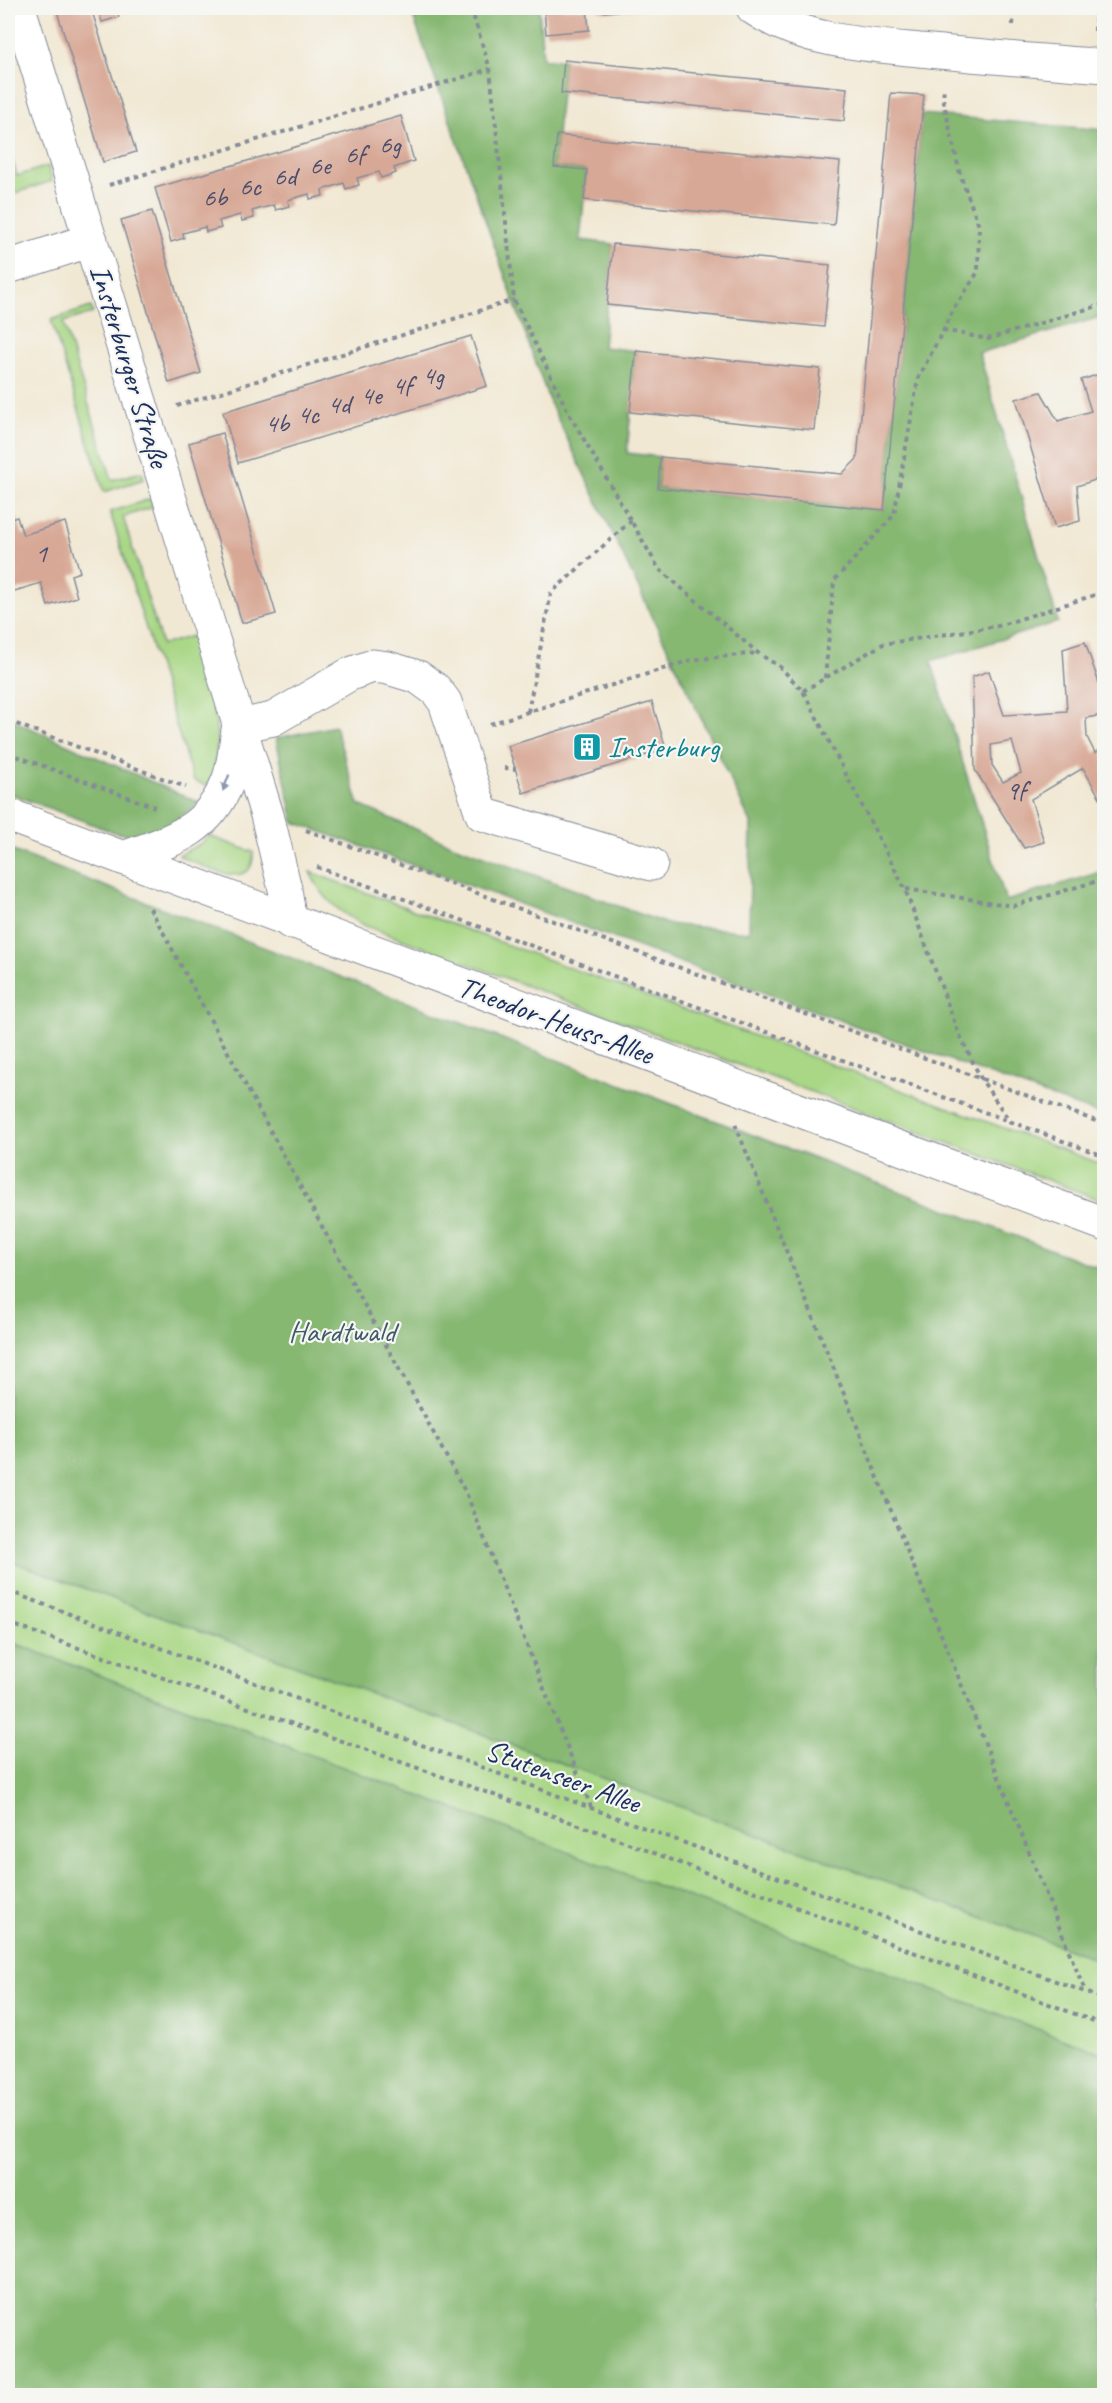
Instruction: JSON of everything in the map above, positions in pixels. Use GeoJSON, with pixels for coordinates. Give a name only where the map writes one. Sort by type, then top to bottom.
{"type":"FeatureCollection","features":[{"type":"Feature","properties":{"kind":"street","name":"Insterburger Straße"},"geometry":{"type":"LineString","coordinates":[[19,8],[267,815],[277,852],[290,922]]}},
{"type":"Feature","properties":{"kind":"street"},"geometry":{"type":"LineString","coordinates":[[753,8],[810,35],[873,46],[1104,66]]}},
{"type":"Feature","properties":{"kind":"street"},"geometry":{"type":"LineString","coordinates":[[8,267],[91,240]]}},
{"type":"Feature","properties":{"kind":"street"},"geometry":{"type":"LineString","coordinates":[[239,726],[273,719],[350,674],[373,666],[417,677],[436,690],[445,702],[482,814],[651,864]]}},
{"type":"Feature","properties":{"kind":"street","name":"Insterburger Straße"},"geometry":{"type":"LineString","coordinates":[[210,811],[229,780],[239,726]]}},
{"type":"Feature","properties":{"kind":"street"},"geometry":{"type":"LineString","coordinates":[[123,858],[170,841],[210,811]]}},
{"type":"Feature","properties":{"kind":"street","name":"Theodor-Heuss-Allee"},"geometry":{"type":"LineString","coordinates":[[8,815],[1104,1224]]}},
{"type":"Feature","properties":{"kind":"path"},"geometry":{"type":"LineString","coordinates":[[471,8],[490,69],[514,300],[568,412],[659,569],[758,653],[780,667],[802,691],[905,889],[957,1029],[981,1079],[1011,1123]]}},
{"type":"Feature","properties":{"kind":"path"},"geometry":{"type":"LineString","coordinates":[[931,8],[931,13],[953,8]]}},
{"type":"Feature","properties":{"kind":"path"},"geometry":{"type":"LineString","coordinates":[[825,678],[834,581],[894,515],[918,379],[955,307],[978,272],[980,226],[960,174],[943,99],[944,53]]}},
{"type":"Feature","properties":{"kind":"path"},"geometry":{"type":"LineString","coordinates":[[77,195],[490,69]]}},
{"type":"Feature","properties":{"kind":"path"},"geometry":{"type":"LineString","coordinates":[[145,416],[514,300]]}},
{"type":"Feature","properties":{"kind":"path"},"geometry":{"type":"LineString","coordinates":[[943,330],[988,339],[1104,304]]}},
{"type":"Feature","properties":{"kind":"path"},"geometry":{"type":"LineString","coordinates":[[632,520],[551,593],[528,712],[691,660],[758,653]]}},
{"type":"Feature","properties":{"kind":"path"},"geometry":{"type":"LineString","coordinates":[[802,691],[883,644],[998,626],[1104,592]]}},
{"type":"Feature","properties":{"kind":"path"},"geometry":{"type":"LineString","coordinates":[[8,721],[210,811]]}},
{"type":"Feature","properties":{"kind":"path"},"geometry":{"type":"LineString","coordinates":[[8,753],[210,811]]}},
{"type":"Feature","properties":{"kind":"path"},"geometry":{"type":"LineString","coordinates":[[267,815],[1104,1124]]}},
{"type":"Feature","properties":{"kind":"path"},"geometry":{"type":"LineString","coordinates":[[277,852],[1104,1156]]}},
{"type":"Feature","properties":{"kind":"path"},"geometry":{"type":"LineString","coordinates":[[123,858],[467,1495],[591,1808]]}},
{"type":"Feature","properties":{"kind":"path"},"geometry":{"type":"LineString","coordinates":[[905,889],[1013,906],[1104,879]]}},
{"type":"Feature","properties":{"kind":"path"},"geometry":{"type":"LineString","coordinates":[[717,1079],[1085,1992]]}},
{"type":"Feature","properties":{"kind":"path","name":"Stutenseer Allee"},"geometry":{"type":"LineString","coordinates":[[8,1591],[1104,1999]]}},
{"type":"Feature","properties":{"kind":"path"},"geometry":{"type":"LineString","coordinates":[[8,1623],[607,1834],[1104,2025]]}},
{"type":"Feature","properties":{"kind":"green space"},"geometry":{"type":"Polygon","coordinates":[[[410,8],[539,8],[543,59],[564,60],[554,167],[587,170],[580,240],[613,244],[603,347],[636,351],[627,453],[660,457],[658,488],[884,510],[922,114],[1104,130],[1104,316],[979,353],[1058,622],[931,661],[1006,901],[1104,871],[1104,1116],[294,822],[276,738],[335,726],[359,805],[448,843],[667,924],[749,932],[751,823],[550,403],[410,8]]]}},
{"type":"Feature","properties":{"kind":"green space"},"geometry":{"type":"Polygon","coordinates":[[[8,144],[17,176],[48,166],[52,181],[12,194],[8,179],[8,144]]]}},
{"type":"Feature","properties":{"kind":"green space"},"geometry":{"type":"Polygon","coordinates":[[[91,307],[93,313],[63,322],[112,480],[142,472],[144,479],[104,492],[51,320],[91,307]]]}},
{"type":"Feature","properties":{"kind":"green space"},"geometry":{"type":"Polygon","coordinates":[[[150,499],[153,507],[123,517],[162,645],[192,636],[210,693],[216,728],[217,747],[209,787],[193,780],[110,512],[150,499]]]}},
{"type":"Feature","properties":{"kind":"green space"},"geometry":{"type":"Polygon","coordinates":[[[8,718],[200,803],[162,828],[153,832],[130,835],[116,833],[8,793],[8,718]]]}},
{"type":"Feature","properties":{"kind":"green space"},"geometry":{"type":"Polygon","coordinates":[[[209,836],[253,852],[251,865],[245,872],[236,875],[224,874],[179,855],[200,844],[209,836]]]}},
{"type":"Feature","properties":{"kind":"green space","name":"Hardtwald"},"geometry":{"type":"Polygon","coordinates":[[[8,849],[1104,1270],[1104,1962],[8,1560],[8,849]]]}},
{"type":"Feature","properties":{"kind":"green space"},"geometry":{"type":"Polygon","coordinates":[[[310,872],[1104,1165],[1104,1201],[366,926],[348,916],[326,898],[310,872]]]}},
{"type":"Feature","properties":{"kind":"green space"},"geometry":{"type":"Polygon","coordinates":[[[8,1560],[1104,1962],[1104,2054],[8,1641],[8,1560]]]}},
{"type":"Feature","properties":{"kind":"green space"},"geometry":{"type":"Polygon","coordinates":[[[8,1641],[1104,2054],[1104,2395],[8,2395],[8,1641]]]}},
{"type":"Feature","properties":{"kind":"building"},"geometry":{"type":"Polygon","coordinates":[[[56,8],[91,8],[136,152],[103,162],[56,8]]]}},
{"type":"Feature","properties":{"kind":"building"},"geometry":{"type":"Polygon","coordinates":[[[98,8],[126,8],[117,11],[119,17],[102,22],[98,8]]]}},
{"type":"Feature","properties":{"kind":"building"},"geometry":{"type":"Polygon","coordinates":[[[544,8],[587,8],[589,30],[546,34],[544,8]]]}},
{"type":"Feature","properties":{"kind":"building"},"geometry":{"type":"Polygon","coordinates":[[[595,8],[642,8],[642,9],[605,12],[595,8]]]}},
{"type":"Feature","properties":{"kind":"building"},"geometry":{"type":"Polygon","coordinates":[[[564,60],[847,88],[844,121],[561,93],[564,60]]]}},
{"type":"Feature","properties":{"kind":"building"},"geometry":{"type":"Polygon","coordinates":[[[891,93],[924,95],[884,510],[658,488],[660,457],[842,474],[857,459],[891,93]]]}},
{"type":"Feature","properties":{"kind":"building"},"geometry":{"type":"Polygon","coordinates":[[[401,116],[414,161],[394,168],[396,173],[381,178],[379,172],[357,178],[359,185],[346,189],[344,183],[322,190],[323,196],[310,199],[309,194],[288,200],[289,206],[276,210],[274,205],[252,211],[254,218],[242,221],[240,215],[219,221],[221,228],[206,232],[205,227],[183,233],[184,238],[171,242],[155,188],[401,116]]]}},
{"type":"Feature","properties":{"kind":"building"},"geometry":{"type":"Polygon","coordinates":[[[557,135],[840,162],[834,225],[584,200],[587,170],[554,167],[557,135]]]}},
{"type":"Feature","properties":{"kind":"building"},"geometry":{"type":"Polygon","coordinates":[[[152,211],[201,373],[169,383],[121,220],[152,211]]]}},
{"type":"Feature","properties":{"kind":"building"},"geometry":{"type":"Polygon","coordinates":[[[613,244],[830,265],[824,327],[607,305],[613,244]]]}},
{"type":"Feature","properties":{"kind":"building"},"geometry":{"type":"Polygon","coordinates":[[[471,336],[487,386],[238,463],[223,412],[471,336]]]}},
{"type":"Feature","properties":{"kind":"building"},"geometry":{"type":"Polygon","coordinates":[[[636,351],[820,369],[814,430],[630,412],[636,351]]]}},
{"type":"Feature","properties":{"kind":"building"},"geometry":{"type":"Polygon","coordinates":[[[1103,373],[1104,477],[1077,486],[1080,521],[1055,528],[1016,399],[1041,392],[1058,421],[1091,411],[1081,380],[1103,373]]]}},
{"type":"Feature","properties":{"kind":"building"},"geometry":{"type":"Polygon","coordinates":[[[222,433],[276,614],[242,623],[189,443],[222,433]]]}},
{"type":"Feature","properties":{"kind":"building"},"geometry":{"type":"Polygon","coordinates":[[[17,517],[23,535],[65,522],[80,572],[71,575],[77,597],[48,606],[41,583],[8,593],[8,520],[17,517]]]}},
{"type":"Feature","properties":{"kind":"building"},"geometry":{"type":"Polygon","coordinates":[[[1085,642],[1100,686],[1104,685],[1104,715],[1086,718],[1087,737],[1095,753],[1104,748],[1104,805],[1083,768],[1031,799],[1044,842],[1024,848],[975,770],[972,677],[989,671],[1004,715],[1067,711],[1063,649],[1085,642]],[[1012,741],[991,745],[992,765],[1003,782],[1021,773],[1012,741]]]}},
{"type":"Feature","properties":{"kind":"building","name":"Insterburg"},"geometry":{"type":"Polygon","coordinates":[[[652,702],[666,749],[523,793],[508,746],[652,702]]]}},
{"type":"Feature","properties":{"kind":"place","name":"Insterburg"},"geometry":{"type":"Point","coordinates":[587,747]}}]}
